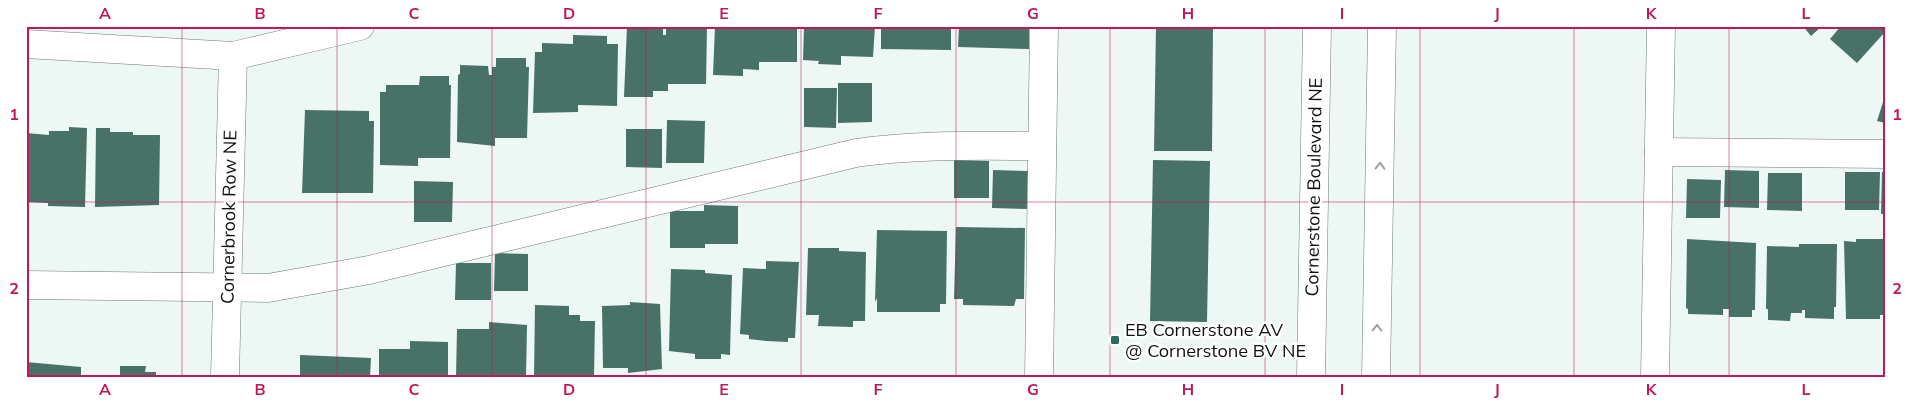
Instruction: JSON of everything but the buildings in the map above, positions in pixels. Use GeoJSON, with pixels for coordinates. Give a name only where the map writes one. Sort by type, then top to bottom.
{"type":"FeatureCollection","features":[{"type":"Feature","properties":{"kind":"street"},"geometry":{"type":"LineString","coordinates":[[26,44],[233,56],[360,26]]}},
{"type":"Feature","properties":{"kind":"street"},"geometry":{"type":"LineString","coordinates":[[1039,377],[1044,26]]}},
{"type":"Feature","properties":{"kind":"street","name":"Cornerstone Boulevard NE"},"geometry":{"type":"LineString","coordinates":[[1311,377],[1317,26]]}},
{"type":"Feature","properties":{"kind":"street"},"geometry":{"type":"LineString","coordinates":[[1376,377],[1382,26]]}},
{"type":"Feature","properties":{"kind":"street"},"geometry":{"type":"LineString","coordinates":[[1655,377],[1661,26]]}},
{"type":"Feature","properties":{"kind":"street","name":"Cornerbrook Row NE"},"geometry":{"type":"LineString","coordinates":[[225,377],[233,56]]}},
{"type":"Feature","properties":{"kind":"street"},"geometry":{"type":"LineString","coordinates":[[26,285],[227,289],[268,288],[369,270],[856,153],[894,148],[933,146],[1042,146]]}},
{"type":"Feature","properties":{"kind":"street"},"geometry":{"type":"LineString","coordinates":[[1659,152],[1885,154]]}},
{"type":"Feature","properties":{"kind":"place","name":"EB Cornerstone AV @ Cornerstone BV NE"},"geometry":{"type":"Point","coordinates":[1115,340]}}]}
